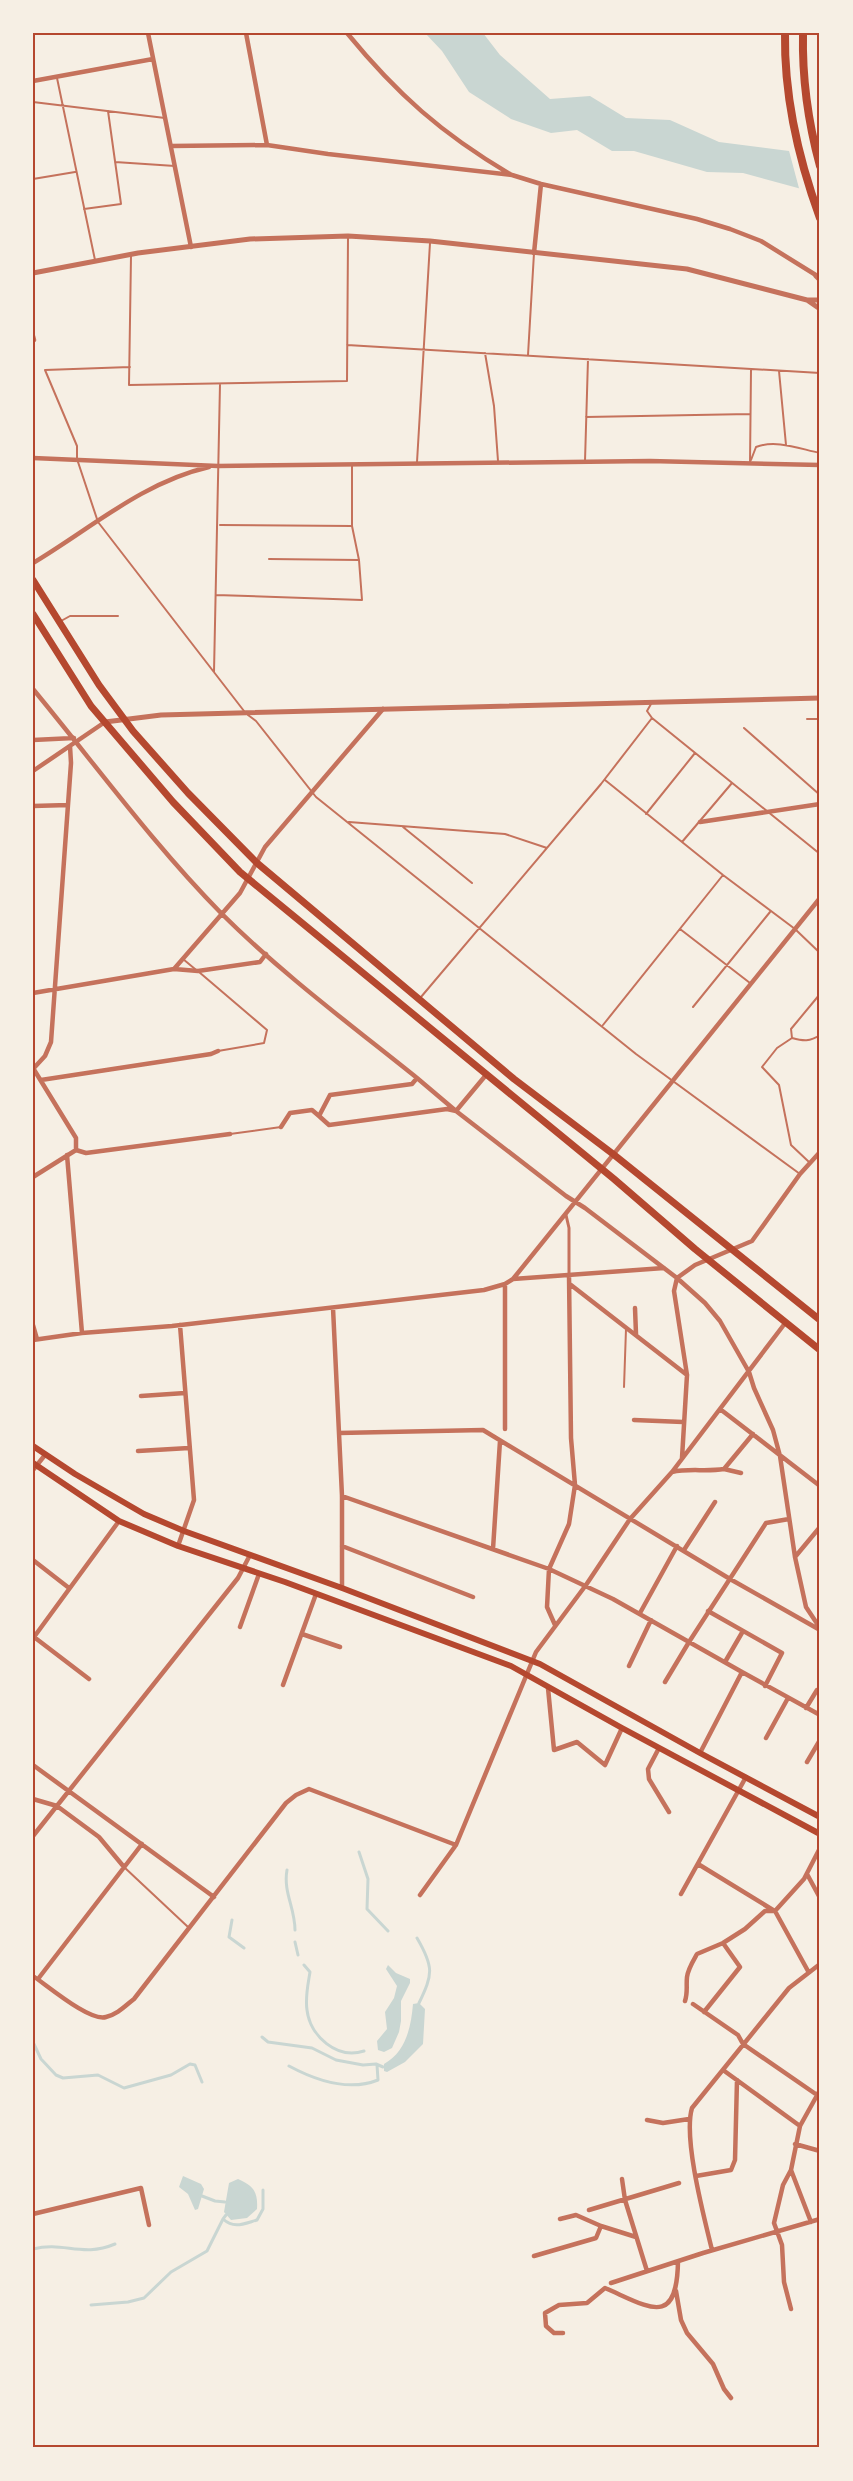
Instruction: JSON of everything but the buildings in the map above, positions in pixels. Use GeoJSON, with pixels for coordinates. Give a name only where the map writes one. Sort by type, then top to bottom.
{"type":"FeatureCollection","features":[{"type":"Feature","properties":{"kind":"highway"},"geometry":{"type":"LineString","coordinates":[[785,33],[792,124],[800,161],[820,219]]}},
{"type":"Feature","properties":{"kind":"highway"},"geometry":{"type":"LineString","coordinates":[[803,33],[802,69],[811,132],[820,166]]}},
{"type":"Feature","properties":{"kind":"main road"},"geometry":{"type":"LineString","coordinates":[[33,580],[59,623],[124,718],[189,793],[257,863],[514,1079],[613,1154],[820,1320]]}},
{"type":"Feature","properties":{"kind":"main road"},"geometry":{"type":"LineString","coordinates":[[33,614],[91,706],[174,802],[248,879],[820,1350]]}},
{"type":"Feature","properties":{"kind":"main road"},"geometry":{"type":"LineString","coordinates":[[33,1446],[125,1504],[184,1531],[531,1660],[700,1754],[820,1817]]}},
{"type":"Feature","properties":{"kind":"main road"},"geometry":{"type":"LineString","coordinates":[[34,1466],[119,1521],[178,1546],[511,1666],[820,1834]]}},
{"type":"Feature","properties":{"kind":"street"},"geometry":{"type":"LineString","coordinates":[[148,33],[191,247]]}},
{"type":"Feature","properties":{"kind":"street"},"geometry":{"type":"LineString","coordinates":[[246,33],[267,145]]}},
{"type":"Feature","properties":{"kind":"street"},"geometry":{"type":"LineString","coordinates":[[347,33],[388,81],[422,114],[451,137],[512,175]]}},
{"type":"Feature","properties":{"kind":"street"},"geometry":{"type":"LineString","coordinates":[[33,81],[153,58]]}},
{"type":"Feature","properties":{"kind":"street"},"geometry":{"type":"LineString","coordinates":[[171,146],[267,145],[512,175],[730,229],[761,241],[819,278]]}},
{"type":"Feature","properties":{"kind":"street"},"geometry":{"type":"LineString","coordinates":[[534,253],[541,184]]}},
{"type":"Feature","properties":{"kind":"street"},"geometry":{"type":"LineString","coordinates":[[33,273],[131,254],[250,239],[348,236],[430,241],[687,268],[807,300],[820,300]]}},
{"type":"Feature","properties":{"kind":"street"},"geometry":{"type":"LineString","coordinates":[[807,300],[820,309]]}},
{"type":"Feature","properties":{"kind":"street"},"geometry":{"type":"LineString","coordinates":[[33,458],[218,466],[498,461],[820,465]]}},
{"type":"Feature","properties":{"kind":"street"},"geometry":{"type":"LineString","coordinates":[[33,563],[163,482],[218,466]]}},
{"type":"Feature","properties":{"kind":"street"},"geometry":{"type":"LineString","coordinates":[[33,689],[170,856],[222,913],[267,954],[456,1111],[574,1203],[585,1208],[677,1278],[720,1321],[748,1372],[773,1430],[780,1456],[795,1557],[806,1607],[820,1629]]}},
{"type":"Feature","properties":{"kind":"street"},"geometry":{"type":"LineString","coordinates":[[33,771],[69,746],[75,739],[105,722],[124,718],[820,698]]}},
{"type":"Feature","properties":{"kind":"street"},"geometry":{"type":"LineString","coordinates":[[174,969],[240,893],[264,849],[378,718],[383,709]]}},
{"type":"Feature","properties":{"kind":"street"},"geometry":{"type":"LineString","coordinates":[[33,740],[75,739]]}},
{"type":"Feature","properties":{"kind":"street"},"geometry":{"type":"LineString","coordinates":[[69,746],[71,764],[51,1042],[45,1056],[33,1068],[76,1138],[76,1150]]}},
{"type":"Feature","properties":{"kind":"street"},"geometry":{"type":"LineString","coordinates":[[700,822],[820,804]]}},
{"type":"Feature","properties":{"kind":"street"},"geometry":{"type":"LineString","coordinates":[[33,806],[68,805]]}},
{"type":"Feature","properties":{"kind":"street"},"geometry":{"type":"LineString","coordinates":[[33,1325],[35,1340],[82,1333],[333,1308],[484,1290],[505,1284],[513,1279],[566,1215],[820,898]]}},
{"type":"Feature","properties":{"kind":"street"},"geometry":{"type":"LineString","coordinates":[[33,993],[174,969],[198,971],[260,962],[267,954]]}},
{"type":"Feature","properties":{"kind":"street"},"geometry":{"type":"LineString","coordinates":[[41,1080],[211,1054],[218,1051]]}},
{"type":"Feature","properties":{"kind":"street"},"geometry":{"type":"LineString","coordinates":[[456,1111],[486,1075]]}},
{"type":"Feature","properties":{"kind":"street"},"geometry":{"type":"LineString","coordinates":[[319,1116],[330,1095],[412,1084],[417,1078]]}},
{"type":"Feature","properties":{"kind":"street"},"geometry":{"type":"LineString","coordinates":[[281,1127],[290,1113],[312,1110],[329,1125],[447,1109],[456,1111]]}},
{"type":"Feature","properties":{"kind":"street"},"geometry":{"type":"LineString","coordinates":[[33,1177],[76,1150],[86,1153],[230,1134]]}},
{"type":"Feature","properties":{"kind":"street"},"geometry":{"type":"LineString","coordinates":[[682,1460],[687,1374],[674,1292],[677,1278],[694,1266],[752,1241],[809,1162],[820,1152]]}},
{"type":"Feature","properties":{"kind":"street"},"geometry":{"type":"LineString","coordinates":[[67,1155],[82,1333]]}},
{"type":"Feature","properties":{"kind":"street"},"geometry":{"type":"LineString","coordinates":[[555,1625],[547,1607],[549,1569],[569,1524],[575,1485],[571,1438],[571,1285],[569,1228],[566,1215]]}},
{"type":"Feature","properties":{"kind":"street"},"geometry":{"type":"LineString","coordinates":[[513,1279],[664,1268]]}},
{"type":"Feature","properties":{"kind":"street"},"geometry":{"type":"LineString","coordinates":[[505,1284],[505,1429]]}},
{"type":"Feature","properties":{"kind":"street"},"geometry":{"type":"LineString","coordinates":[[571,1285],[687,1374]]}},
{"type":"Feature","properties":{"kind":"street"},"geometry":{"type":"LineString","coordinates":[[333,1308],[342,1496],[342,1588]]}},
{"type":"Feature","properties":{"kind":"street"},"geometry":{"type":"LineString","coordinates":[[635,1308],[636,1334]]}},
{"type":"Feature","properties":{"kind":"street"},"geometry":{"type":"LineString","coordinates":[[420,1895],[456,1845],[531,1660],[586,1586],[630,1519],[682,1460],[786,1322]]}},
{"type":"Feature","properties":{"kind":"street"},"geometry":{"type":"LineString","coordinates":[[178,1546],[194,1500],[180,1325]]}},
{"type":"Feature","properties":{"kind":"street"},"geometry":{"type":"LineString","coordinates":[[141,1396],[185,1393]]}},
{"type":"Feature","properties":{"kind":"street"},"geometry":{"type":"LineString","coordinates":[[720,1408],[820,1486]]}},
{"type":"Feature","properties":{"kind":"street"},"geometry":{"type":"LineString","coordinates":[[634,1420],[683,1422]]}},
{"type":"Feature","properties":{"kind":"street"},"geometry":{"type":"LineString","coordinates":[[339,1433],[483,1430],[730,1579],[820,1629]]}},
{"type":"Feature","properties":{"kind":"street"},"geometry":{"type":"LineString","coordinates":[[724,1469],[753,1434]]}},
{"type":"Feature","properties":{"kind":"street"},"geometry":{"type":"LineString","coordinates":[[493,1549],[500,1441]]}},
{"type":"Feature","properties":{"kind":"street"},"geometry":{"type":"LineString","coordinates":[[138,1451],[189,1448]]}},
{"type":"Feature","properties":{"kind":"street"},"geometry":{"type":"LineString","coordinates":[[34,1466],[45,1455]]}},
{"type":"Feature","properties":{"kind":"street"},"geometry":{"type":"LineString","coordinates":[[672,1472],[682,1470],[705,1472],[724,1469],[741,1473]]}},
{"type":"Feature","properties":{"kind":"street"},"geometry":{"type":"LineString","coordinates":[[342,1496],[549,1569],[640,1613],[765,1686],[820,1715]]}},
{"type":"Feature","properties":{"kind":"street"},"geometry":{"type":"LineString","coordinates":[[684,1550],[715,1502]]}},
{"type":"Feature","properties":{"kind":"street"},"geometry":{"type":"LineString","coordinates":[[665,1682],[766,1523],[789,1519]]}},
{"type":"Feature","properties":{"kind":"street"},"geometry":{"type":"LineString","coordinates":[[89,1679],[33,1637],[119,1521]]}},
{"type":"Feature","properties":{"kind":"street"},"geometry":{"type":"LineString","coordinates":[[795,1557],[820,1527]]}},
{"type":"Feature","properties":{"kind":"street"},"geometry":{"type":"LineString","coordinates":[[342,1546],[473,1597]]}},
{"type":"Feature","properties":{"kind":"street"},"geometry":{"type":"LineString","coordinates":[[640,1613],[677,1546]]}},
{"type":"Feature","properties":{"kind":"street"},"geometry":{"type":"LineString","coordinates":[[33,1836],[175,1658],[243,1568],[250,1555]]}},
{"type":"Feature","properties":{"kind":"street"},"geometry":{"type":"LineString","coordinates":[[33,1560],[69,1588]]}},
{"type":"Feature","properties":{"kind":"street"},"geometry":{"type":"LineString","coordinates":[[240,1627],[259,1574]]}},
{"type":"Feature","properties":{"kind":"street"},"geometry":{"type":"LineString","coordinates":[[283,1685],[316,1594]]}},
{"type":"Feature","properties":{"kind":"street"},"geometry":{"type":"LineString","coordinates":[[708,1611],[782,1653],[765,1686]]}},
{"type":"Feature","properties":{"kind":"street"},"geometry":{"type":"LineString","coordinates":[[628,1666],[651,1620]]}},
{"type":"Feature","properties":{"kind":"street"},"geometry":{"type":"LineString","coordinates":[[725,1662],[743,1631]]}},
{"type":"Feature","properties":{"kind":"street"},"geometry":{"type":"LineString","coordinates":[[302,1634],[339,1647]]}},
{"type":"Feature","properties":{"kind":"street"},"geometry":{"type":"LineString","coordinates":[[700,1754],[742,1672]]}},
{"type":"Feature","properties":{"kind":"street"},"geometry":{"type":"LineString","coordinates":[[548,1688],[555,1753],[577,1742],[605,1765],[622,1728]]}},
{"type":"Feature","properties":{"kind":"street"},"geometry":{"type":"LineString","coordinates":[[806,1708],[817,1690]]}},
{"type":"Feature","properties":{"kind":"street"},"geometry":{"type":"LineString","coordinates":[[766,1738],[788,1698]]}},
{"type":"Feature","properties":{"kind":"street"},"geometry":{"type":"LineString","coordinates":[[807,1762],[820,1740]]}},
{"type":"Feature","properties":{"kind":"street"},"geometry":{"type":"LineString","coordinates":[[659,1748],[648,1769],[649,1779],[669,1812]]}},
{"type":"Feature","properties":{"kind":"street"},"geometry":{"type":"LineString","coordinates":[[33,1765],[214,1897]]}},
{"type":"Feature","properties":{"kind":"street"},"geometry":{"type":"LineString","coordinates":[[681,1894],[746,1777]]}},
{"type":"Feature","properties":{"kind":"street"},"geometry":{"type":"LineString","coordinates":[[142,1844],[35,1978],[90,2015],[104,2018],[119,2012],[134,1999],[286,1803],[296,1795],[309,1790],[456,1845]]}},
{"type":"Feature","properties":{"kind":"street"},"geometry":{"type":"LineString","coordinates":[[33,1799],[57,1806],[99,1837],[124,1867]]}},
{"type":"Feature","properties":{"kind":"street"},"geometry":{"type":"LineString","coordinates":[[685,2001],[689,1990],[688,1970],[697,1954],[723,1943],[745,1929],[765,1911],[775,1911],[807,1874],[820,1848]]}},
{"type":"Feature","properties":{"kind":"street"},"geometry":{"type":"LineString","coordinates":[[698,1864],[775,1911],[808,1971]]}},
{"type":"Feature","properties":{"kind":"street"},"geometry":{"type":"LineString","coordinates":[[807,1874],[820,1898]]}},
{"type":"Feature","properties":{"kind":"street"},"geometry":{"type":"LineString","coordinates":[[704,2012],[740,1967],[723,1943]]}},
{"type":"Feature","properties":{"kind":"street"},"geometry":{"type":"LineString","coordinates":[[712,2250],[696,2176],[689,2119],[692,2108],[789,1988],[808,1971],[820,1964]]}},
{"type":"Feature","properties":{"kind":"street"},"geometry":{"type":"LineString","coordinates":[[693,2004],[738,2035],[743,2044],[819,2094],[800,2126],[791,2170],[783,2185],[774,2223],[782,2246],[784,2282],[791,2309]]}},
{"type":"Feature","properties":{"kind":"street"},"geometry":{"type":"LineString","coordinates":[[723,2070],[800,2126]]}},
{"type":"Feature","properties":{"kind":"street"},"geometry":{"type":"LineString","coordinates":[[696,2176],[731,2170],[735,2160],[737,2080]]}},
{"type":"Feature","properties":{"kind":"street"},"geometry":{"type":"LineString","coordinates":[[647,2120],[663,2123],[689,2119]]}},
{"type":"Feature","properties":{"kind":"street"},"geometry":{"type":"LineString","coordinates":[[795,2144],[820,2151]]}},
{"type":"Feature","properties":{"kind":"street"},"geometry":{"type":"LineString","coordinates":[[791,2170],[811,2222]]}},
{"type":"Feature","properties":{"kind":"street"},"geometry":{"type":"LineString","coordinates":[[622,2179],[625,2200],[647,2271]]}},
{"type":"Feature","properties":{"kind":"street"},"geometry":{"type":"LineString","coordinates":[[589,2210],[679,2183]]}},
{"type":"Feature","properties":{"kind":"street"},"geometry":{"type":"LineString","coordinates":[[33,2214],[141,2188],[149,2225]]}},
{"type":"Feature","properties":{"kind":"street"},"geometry":{"type":"LineString","coordinates":[[560,2219],[576,2215],[636,2237]]}},
{"type":"Feature","properties":{"kind":"street"},"geometry":{"type":"LineString","coordinates":[[611,2283],[712,2250],[820,2219]]}},
{"type":"Feature","properties":{"kind":"street"},"geometry":{"type":"LineString","coordinates":[[534,2256],[596,2238],[601,2226]]}},
{"type":"Feature","properties":{"kind":"street"},"geometry":{"type":"LineString","coordinates":[[678,2261],[676,2291],[681,2319],[687,2333],[713,2364],[724,2389],[731,2398]]}},
{"type":"Feature","properties":{"kind":"street"},"geometry":{"type":"LineString","coordinates":[[563,2333],[554,2333],[546,2326],[545,2313],[559,2305],[586,2304],[605,2288],[639,2303],[659,2308],[670,2304],[676,2291]]}},
{"type":"Feature","properties":{"kind":"lane"},"geometry":{"type":"LineString","coordinates":[[57,76],[95,260]]}},
{"type":"Feature","properties":{"kind":"lane"},"geometry":{"type":"LineString","coordinates":[[33,102],[165,118]]}},
{"type":"Feature","properties":{"kind":"lane"},"geometry":{"type":"LineString","coordinates":[[84,210],[121,204],[108,111]]}},
{"type":"Feature","properties":{"kind":"lane"},"geometry":{"type":"LineString","coordinates":[[115,162],[175,166]]}},
{"type":"Feature","properties":{"kind":"lane"},"geometry":{"type":"LineString","coordinates":[[33,179],[76,172]]}},
{"type":"Feature","properties":{"kind":"lane"},"geometry":{"type":"LineString","coordinates":[[131,254],[129,385],[347,381],[348,236]]}},
{"type":"Feature","properties":{"kind":"lane"},"geometry":{"type":"LineString","coordinates":[[417,462],[430,241]]}},
{"type":"Feature","properties":{"kind":"lane"},"geometry":{"type":"LineString","coordinates":[[528,355],[534,253]]}},
{"type":"Feature","properties":{"kind":"lane"},"geometry":{"type":"LineString","coordinates":[[347,345],[820,373]]}},
{"type":"Feature","properties":{"kind":"lane"},"geometry":{"type":"LineString","coordinates":[[485,353],[494,406],[498,461]]}},
{"type":"Feature","properties":{"kind":"lane"},"geometry":{"type":"LineString","coordinates":[[585,461],[588,358]]}},
{"type":"Feature","properties":{"kind":"lane"},"geometry":{"type":"LineString","coordinates":[[130,367],[45,370],[77,446],[77,459],[98,522],[246,713],[256,721],[312,792],[477,928],[672,1082],[800,1174]]}},
{"type":"Feature","properties":{"kind":"lane"},"geometry":{"type":"LineString","coordinates":[[750,463],[751,369]]}},
{"type":"Feature","properties":{"kind":"lane"},"geometry":{"type":"LineString","coordinates":[[779,370],[786,445]]}},
{"type":"Feature","properties":{"kind":"lane"},"geometry":{"type":"LineString","coordinates":[[214,672],[219,525],[220,383]]}},
{"type":"Feature","properties":{"kind":"lane"},"geometry":{"type":"LineString","coordinates":[[586,417],[750,414]]}},
{"type":"Feature","properties":{"kind":"lane"},"geometry":{"type":"LineString","coordinates":[[750,463],[756,447],[764,443],[786,445],[820,453]]}},
{"type":"Feature","properties":{"kind":"lane"},"geometry":{"type":"LineString","coordinates":[[216,595],[362,600],[359,560],[352,526],[352,462]]}},
{"type":"Feature","properties":{"kind":"lane"},"geometry":{"type":"LineString","coordinates":[[219,525],[352,526]]}},
{"type":"Feature","properties":{"kind":"lane"},"geometry":{"type":"LineString","coordinates":[[268,559],[359,560]]}},
{"type":"Feature","properties":{"kind":"lane"},"geometry":{"type":"LineString","coordinates":[[59,623],[70,616],[118,616]]}},
{"type":"Feature","properties":{"kind":"lane"},"geometry":{"type":"LineString","coordinates":[[652,702],[647,711],[652,718],[820,854]]}},
{"type":"Feature","properties":{"kind":"lane"},"geometry":{"type":"LineString","coordinates":[[419,999],[604,780],[652,718]]}},
{"type":"Feature","properties":{"kind":"lane"},"geometry":{"type":"LineString","coordinates":[[807,719],[820,719]]}},
{"type":"Feature","properties":{"kind":"lane"},"geometry":{"type":"LineString","coordinates":[[744,728],[820,795]]}},
{"type":"Feature","properties":{"kind":"lane"},"geometry":{"type":"LineString","coordinates":[[646,814],[695,753]]}},
{"type":"Feature","properties":{"kind":"lane"},"geometry":{"type":"LineString","coordinates":[[604,780],[770,912],[795,929],[820,952]]}},
{"type":"Feature","properties":{"kind":"lane"},"geometry":{"type":"LineString","coordinates":[[682,842],[732,783]]}},
{"type":"Feature","properties":{"kind":"lane"},"geometry":{"type":"LineString","coordinates":[[349,822],[505,834],[547,848]]}},
{"type":"Feature","properties":{"kind":"lane"},"geometry":{"type":"LineString","coordinates":[[403,827],[472,883]]}},
{"type":"Feature","properties":{"kind":"lane"},"geometry":{"type":"LineString","coordinates":[[602,1026],[723,875]]}},
{"type":"Feature","properties":{"kind":"lane"},"geometry":{"type":"LineString","coordinates":[[693,1006],[770,912]]}},
{"type":"Feature","properties":{"kind":"lane"},"geometry":{"type":"LineString","coordinates":[[680,929],[750,983]]}},
{"type":"Feature","properties":{"kind":"lane"},"geometry":{"type":"LineString","coordinates":[[183,959],[267,1030],[264,1043],[218,1051]]}},
{"type":"Feature","properties":{"kind":"lane"},"geometry":{"type":"LineString","coordinates":[[792,1038],[791,1029],[820,994]]}},
{"type":"Feature","properties":{"kind":"lane"},"geometry":{"type":"LineString","coordinates":[[792,1038],[802,1041],[813,1040],[820,1035]]}},
{"type":"Feature","properties":{"kind":"lane"},"geometry":{"type":"LineString","coordinates":[[792,1038],[777,1048],[762,1067],[779,1085],[791,1145],[809,1162]]}},
{"type":"Feature","properties":{"kind":"lane"},"geometry":{"type":"LineString","coordinates":[[230,1134],[281,1127]]}},
{"type":"Feature","properties":{"kind":"lane"},"geometry":{"type":"LineString","coordinates":[[624,1387],[627,1326]]}},
{"type":"Feature","properties":{"kind":"lane"},"geometry":{"type":"LineString","coordinates":[[124,1867],[189,1928]]}},
{"type":"Feature","properties":{"kind":"shaded area"},"geometry":{"type":"Polygon","coordinates":[[[425,33],[483,33],[500,55],[550,99],[590,96],[626,118],[670,120],[719,142],[820,155],[820,194],[743,173],[707,172],[634,151],[612,151],[577,130],[551,133],[511,119],[469,92],[442,51],[425,33]]]}},
{"type":"Feature","properties":{"kind":"shaded area"},"geometry":{"type":"Polygon","coordinates":[[[388,1965],[396,1973],[410,1979],[410,1983],[401,2001],[399,2032],[392,2048],[384,2052],[378,2050],[377,2041],[387,2029],[385,2012],[394,1998],[397,1986],[386,1969],[388,1965]]]}},
{"type":"Feature","properties":{"kind":"shaded area"},"geometry":{"type":"Polygon","coordinates":[[[419,2003],[425,2009],[423,2044],[405,2062],[387,2072],[384,2071],[384,2064],[398,2053],[406,2038],[413,2004],[419,2003]]]}},
{"type":"Feature","properties":{"kind":"shaded area"},"geometry":{"type":"Polygon","coordinates":[[[183,2176],[201,2184],[204,2189],[198,2209],[195,2210],[188,2194],[179,2187],[183,2176]]]}},
{"type":"Feature","properties":{"kind":"shaded area"},"geometry":{"type":"Polygon","coordinates":[[[238,2179],[254,2190],[257,2209],[247,2218],[231,2220],[224,2212],[229,2183],[238,2179]]]}},
{"type":"Feature","properties":{"kind":"pier"},"geometry":{"type":"Polygon","coordinates":[[[788,147],[820,152],[820,197],[800,192],[788,147]]]}},
{"type":"Feature","properties":{"kind":"waterway"},"geometry":{"type":"LineString","coordinates":[[359,1852],[368,1879],[367,1909],[388,1931]]}},
{"type":"Feature","properties":{"kind":"waterway"},"geometry":{"type":"LineString","coordinates":[[287,1870],[287,1886],[295,1930]]}},
{"type":"Feature","properties":{"kind":"waterway"},"geometry":{"type":"LineString","coordinates":[[232,1920],[229,1937],[244,1948]]}},
{"type":"Feature","properties":{"kind":"waterway"},"geometry":{"type":"LineString","coordinates":[[417,1938],[430,1970],[427,1985],[419,2003]]}},
{"type":"Feature","properties":{"kind":"waterway"},"geometry":{"type":"LineString","coordinates":[[295,1942],[298,1955]]}},
{"type":"Feature","properties":{"kind":"waterway"},"geometry":{"type":"LineString","coordinates":[[304,1965],[310,1972],[306,2005],[313,2029],[326,2044],[335,2049],[354,2053],[364,2051]]}},
{"type":"Feature","properties":{"kind":"waterway"},"geometry":{"type":"LineString","coordinates":[[262,2037],[268,2042],[312,2048],[336,2060],[363,2065],[376,2064],[383,2067]]}},
{"type":"Feature","properties":{"kind":"waterway"},"geometry":{"type":"LineString","coordinates":[[33,2042],[41,2059],[56,2075],[63,2078],[98,2075],[124,2088],[171,2075],[190,2064],[195,2065],[202,2082]]}},
{"type":"Feature","properties":{"kind":"waterway"},"geometry":{"type":"LineString","coordinates":[[289,2066],[321,2080],[355,2085],[378,2080],[377,2065]]}},
{"type":"Feature","properties":{"kind":"waterway"},"geometry":{"type":"LineString","coordinates":[[226,2215],[223,2219],[235,2225],[257,2220],[263,2209],[263,2190]]}},
{"type":"Feature","properties":{"kind":"waterway"},"geometry":{"type":"LineString","coordinates":[[202,2196],[225,2202]]}},
{"type":"Feature","properties":{"kind":"waterway"},"geometry":{"type":"LineString","coordinates":[[91,2305],[128,2302],[144,2298],[171,2272],[207,2251],[223,2219]]}},
{"type":"Feature","properties":{"kind":"waterway"},"geometry":{"type":"LineString","coordinates":[[33,2249],[54,2247],[93,2250],[115,2244]]}}]}
